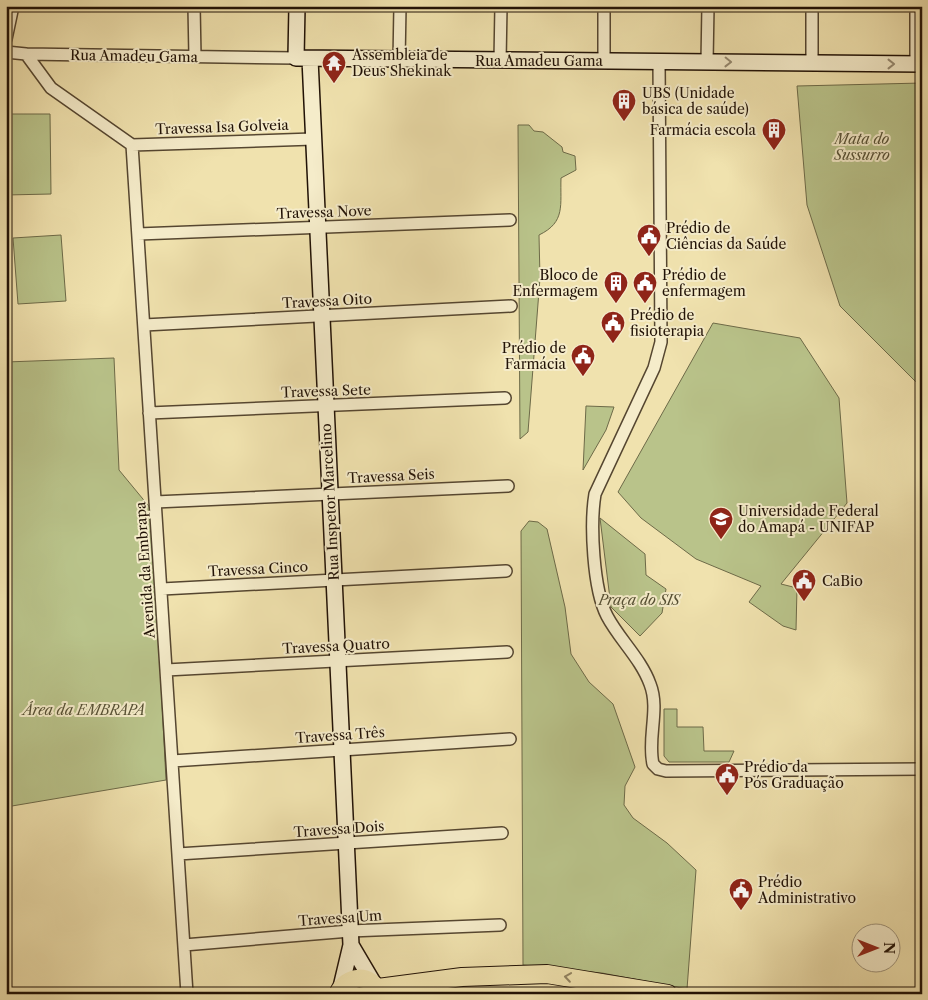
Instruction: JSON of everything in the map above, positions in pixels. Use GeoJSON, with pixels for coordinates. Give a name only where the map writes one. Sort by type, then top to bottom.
{"type":"FeatureCollection","features":[{"type":"Feature","properties":{"kind":"main road"},"geometry":{"type":"LineString","coordinates":[[338,992],[348,981],[357,978],[366,979],[377,989],[462,977],[547,974],[668,994]]}},
{"type":"Feature","properties":{"kind":"street"},"geometry":{"type":"LineString","coordinates":[[6,39],[13,6]]}},
{"type":"Feature","properties":{"kind":"street"},"geometry":{"type":"LineString","coordinates":[[194,6],[195,57]]}},
{"type":"Feature","properties":{"kind":"street","name":"Rua Inspetor Marcelino"},"geometry":{"type":"LineString","coordinates":[[297,6],[313,139],[351,938],[338,992]]}},
{"type":"Feature","properties":{"kind":"street"},"geometry":{"type":"LineString","coordinates":[[399,61],[400,6]]}},
{"type":"Feature","properties":{"kind":"street"},"geometry":{"type":"LineString","coordinates":[[500,61],[501,6]]}},
{"type":"Feature","properties":{"kind":"street"},"geometry":{"type":"LineString","coordinates":[[604,6],[604,62]]}},
{"type":"Feature","properties":{"kind":"street"},"geometry":{"type":"LineString","coordinates":[[707,62],[708,6]]}},
{"type":"Feature","properties":{"kind":"street"},"geometry":{"type":"LineString","coordinates":[[812,6],[812,64]]}},
{"type":"Feature","properties":{"kind":"street"},"geometry":{"type":"LineString","coordinates":[[916,6],[919,64]]}},
{"type":"Feature","properties":{"kind":"street"},"geometry":{"type":"LineString","coordinates":[[26,54],[51,88],[132,144]]}},
{"type":"Feature","properties":{"kind":"street","name":"Rua Amadeu Gama"},"geometry":{"type":"LineString","coordinates":[[7,55],[303,58],[399,61],[919,64]]}},
{"type":"Feature","properties":{"kind":"street"},"geometry":{"type":"LineString","coordinates":[[659,62],[660,342],[654,368],[595,494],[593,508],[594,545],[604,608],[651,684],[654,700],[653,764],[658,769],[666,771],[922,769]]}},
{"type":"Feature","properties":{"kind":"street","name":"Travessa Isa Golveia"},"geometry":{"type":"LineString","coordinates":[[132,144],[313,139]]}},
{"type":"Feature","properties":{"kind":"street","name":"Avenida da Embrapa"},"geometry":{"type":"LineString","coordinates":[[132,144],[187,994]]}},
{"type":"Feature","properties":{"kind":"street","name":"Travessa Nove"},"geometry":{"type":"LineString","coordinates":[[138,234],[510,220]]}},
{"type":"Feature","properties":{"kind":"street","name":"Travessa Oito"},"geometry":{"type":"LineString","coordinates":[[144,325],[511,306]]}},
{"type":"Feature","properties":{"kind":"street","name":"Travessa Sete"},"geometry":{"type":"LineString","coordinates":[[149,413],[505,398]]}},
{"type":"Feature","properties":{"kind":"street","name":"Travessa Seis"},"geometry":{"type":"LineString","coordinates":[[155,502],[508,486]]}},
{"type":"Feature","properties":{"kind":"street","name":"Travessa Cinco"},"geometry":{"type":"LineString","coordinates":[[162,589],[506,571]]}},
{"type":"Feature","properties":{"kind":"street","name":"Travessa Quatro"},"geometry":{"type":"LineString","coordinates":[[166,670],[507,652]]}},
{"type":"Feature","properties":{"kind":"street","name":"Travessa Três"},"geometry":{"type":"LineString","coordinates":[[172,761],[510,739]]}},
{"type":"Feature","properties":{"kind":"street","name":"Travessa Dois"},"geometry":{"type":"LineString","coordinates":[[178,854],[502,833]]}},
{"type":"Feature","properties":{"kind":"street","name":"Travessa Um"},"geometry":{"type":"LineString","coordinates":[[184,945],[351,938],[500,925]]}},
{"type":"Feature","properties":{"kind":"street","name":"Rua Inspetor Marcelino"},"geometry":{"type":"LineString","coordinates":[[351,938],[377,989]]}},
{"type":"Feature","properties":{"kind":"green space","name":"Mata do Sussurro"},"geometry":{"type":"Polygon","coordinates":[[[922,83],[922,388],[840,306],[807,205],[797,86],[922,83]]]}},
{"type":"Feature","properties":{"kind":"green space"},"geometry":{"type":"Polygon","coordinates":[[[6,114],[50,114],[51,194],[6,195],[6,114]]]}},
{"type":"Feature","properties":{"kind":"green space"},"geometry":{"type":"Polygon","coordinates":[[[518,125],[529,125],[534,131],[543,132],[562,147],[563,152],[575,156],[576,170],[561,178],[561,204],[558,218],[548,230],[539,235],[540,278],[528,432],[520,439],[518,125]]]}},
{"type":"Feature","properties":{"kind":"green space"},"geometry":{"type":"Polygon","coordinates":[[[61,235],[66,301],[18,304],[13,238],[61,235]]]}},
{"type":"Feature","properties":{"kind":"green space"},"geometry":{"type":"Polygon","coordinates":[[[713,323],[800,338],[839,398],[847,503],[781,584],[797,588],[796,630],[783,626],[749,602],[761,586],[696,559],[641,518],[618,492],[713,323]]]}},
{"type":"Feature","properties":{"kind":"green space","name":"Área da EMBRAPA"},"geometry":{"type":"Polygon","coordinates":[[[114,358],[119,470],[152,510],[166,780],[6,807],[6,362],[114,358]]]}},
{"type":"Feature","properties":{"kind":"green space"},"geometry":{"type":"Polygon","coordinates":[[[586,406],[614,407],[606,430],[583,470],[586,406]]]}},
{"type":"Feature","properties":{"kind":"green space","name":"Praça do SIS"},"geometry":{"type":"Polygon","coordinates":[[[600,518],[645,554],[646,575],[666,589],[662,613],[640,636],[611,607],[600,518]]]}},
{"type":"Feature","properties":{"kind":"green space"},"geometry":{"type":"Polygon","coordinates":[[[529,521],[538,522],[547,529],[565,607],[571,654],[589,682],[613,704],[635,767],[625,786],[624,805],[633,818],[667,843],[696,870],[687,989],[602,973],[523,965],[521,531],[529,521]]]}},
{"type":"Feature","properties":{"kind":"green space"},"geometry":{"type":"Polygon","coordinates":[[[664,709],[677,709],[677,727],[703,727],[704,751],[734,751],[729,762],[669,762],[664,756],[664,709]]]}},
{"type":"Feature","properties":{"kind":"place","name":"Assembleia de Deus Shekinak"},"geometry":{"type":"Point","coordinates":[334,84]}},
{"type":"Feature","properties":{"kind":"place","name":"UBS (Unidade básica de saúde)"},"geometry":{"type":"Point","coordinates":[624,122]}},
{"type":"Feature","properties":{"kind":"place","name":"Farmácia escola"},"geometry":{"type":"Point","coordinates":[774,151]}},
{"type":"Feature","properties":{"kind":"place","name":"Prédio de Ciências da Saúde"},"geometry":{"type":"Point","coordinates":[649,257]}},
{"type":"Feature","properties":{"kind":"place","name":"Bloco de Enfermagem"},"geometry":{"type":"Point","coordinates":[616,304]}},
{"type":"Feature","properties":{"kind":"place","name":"Prédio de enfermagem"},"geometry":{"type":"Point","coordinates":[645,304]}},
{"type":"Feature","properties":{"kind":"place","name":"Prédio de fisioterapia"},"geometry":{"type":"Point","coordinates":[613,344]}},
{"type":"Feature","properties":{"kind":"place","name":"Prédio de Farmácia"},"geometry":{"type":"Point","coordinates":[583,377]}},
{"type":"Feature","properties":{"kind":"place","name":"Universidade Federal do Amapá - UNIFAP"},"geometry":{"type":"Point","coordinates":[721,540]}},
{"type":"Feature","properties":{"kind":"place","name":"CaBio"},"geometry":{"type":"Point","coordinates":[804,602]}},
{"type":"Feature","properties":{"kind":"place","name":"Prédio da Pós Graduação"},"geometry":{"type":"Point","coordinates":[727,796]}},
{"type":"Feature","properties":{"kind":"place","name":"Prédio Administrativo"},"geometry":{"type":"Point","coordinates":[741,911]}}]}
